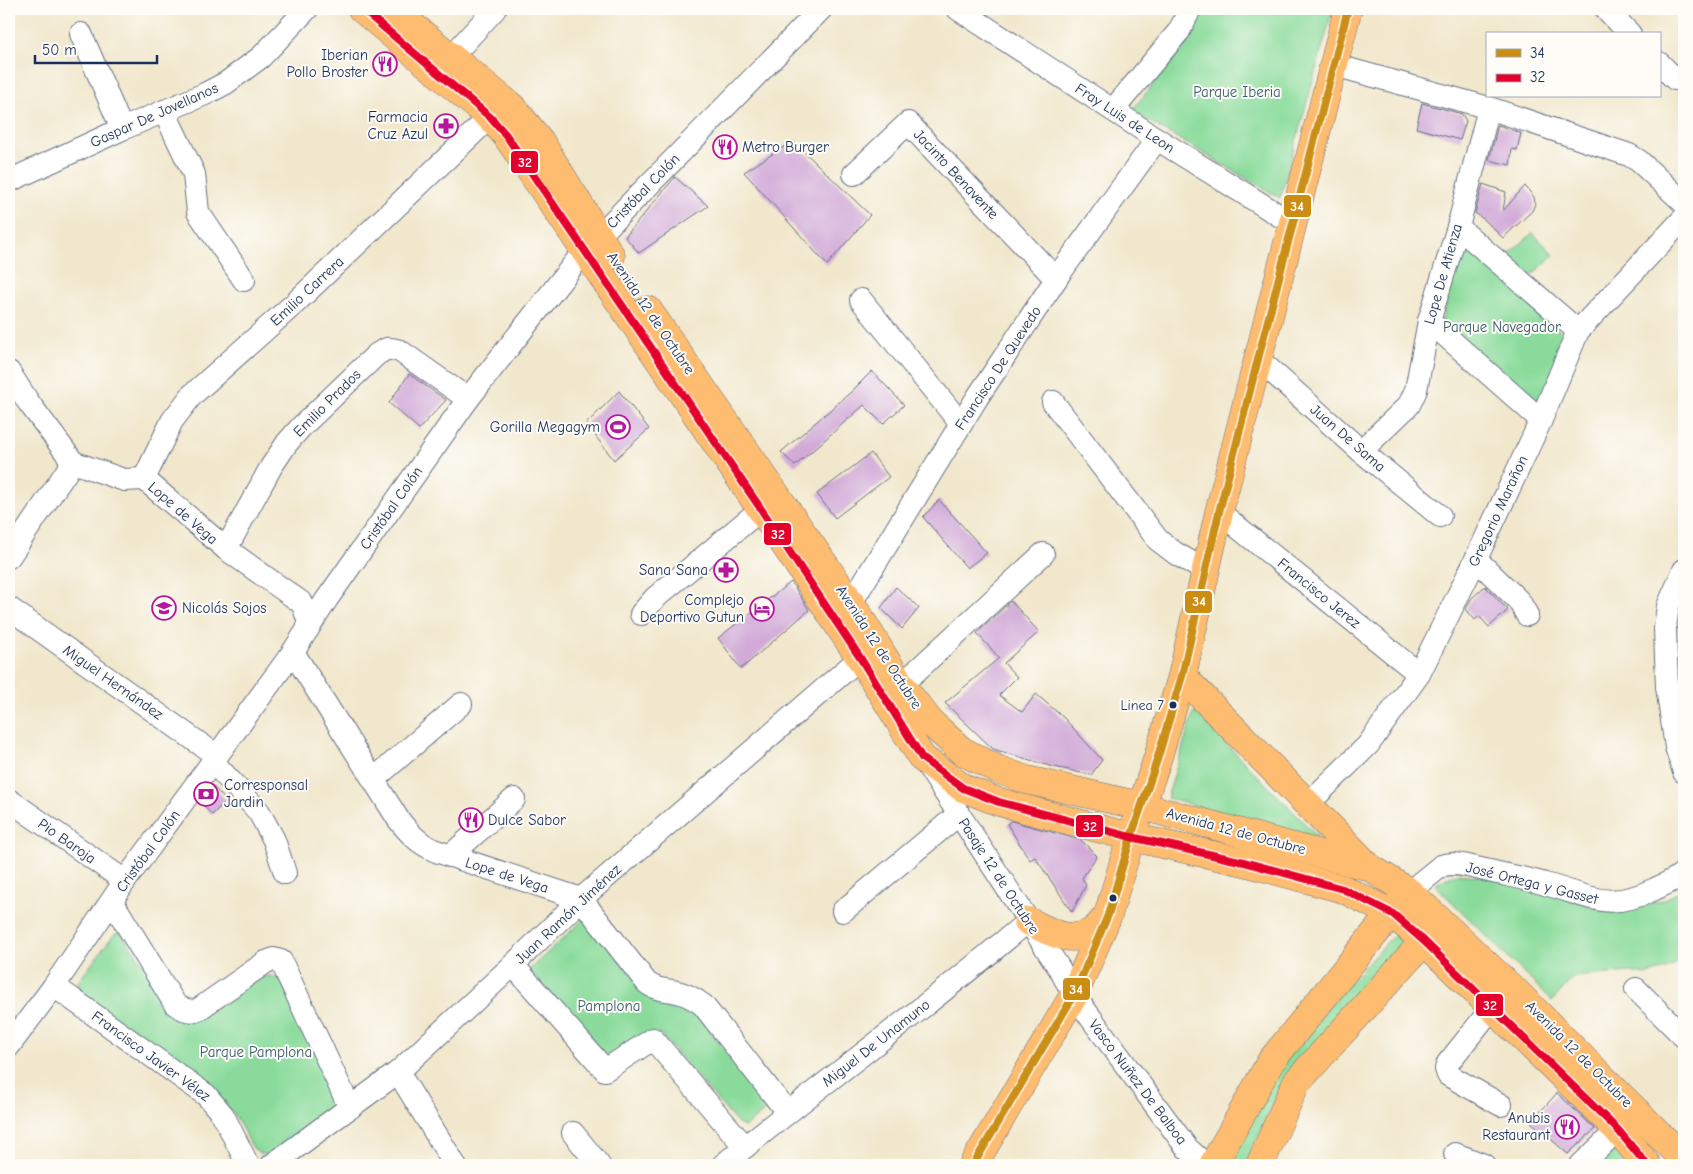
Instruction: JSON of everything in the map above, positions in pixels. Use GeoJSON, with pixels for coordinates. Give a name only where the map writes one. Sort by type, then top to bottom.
{"type":"FeatureCollection","features":[{"type":"Feature","properties":{"kind":"main road","name":"Avenida 12 de Octubre"},"geometry":{"type":"LineString","coordinates":[[362,9],[490,118],[506,134],[592,243],[625,276],[843,611],[860,658],[922,758],[963,788],[999,802],[1131,837],[1244,862],[1343,889],[1393,914],[1433,931],[1519,995],[1627,1121],[1647,1165]]}},
{"type":"Feature","properties":{"kind":"main road","name":"Avenida 12 de Octubre"},"geometry":{"type":"LineString","coordinates":[[392,9],[513,108],[540,142],[592,243],[761,509],[930,722],[962,751],[997,769],[1027,780],[1141,806],[1369,867],[1409,892],[1433,931],[1492,1008],[1627,1121],[1684,1158]]}},
{"type":"Feature","properties":{"kind":"main road"},"geometry":{"type":"LineString","coordinates":[[973,1165],[1074,995],[1108,916],[1182,676],[1258,358],[1348,9]]}},
{"type":"Feature","properties":{"kind":"main road"},"geometry":{"type":"LineString","coordinates":[[1182,676],[1369,867]]}},
{"type":"Feature","properties":{"kind":"main road","name":"José Ortega y Gasset"},"geometry":{"type":"LineString","coordinates":[[1213,1165],[1271,1061],[1393,914],[1409,892]]}},
{"type":"Feature","properties":{"kind":"main road"},"geometry":{"type":"LineString","coordinates":[[1028,921],[1058,936],[1074,937],[1091,933],[1108,916]]}},
{"type":"Feature","properties":{"kind":"main road"},"geometry":{"type":"LineString","coordinates":[[1260,1165],[1296,1082],[1433,931]]}},
{"type":"Feature","properties":{"kind":"street","name":"Gaspar De Jovellanos"},"geometry":{"type":"LineString","coordinates":[[9,180],[204,94],[244,71],[279,40],[307,9]]}},
{"type":"Feature","properties":{"kind":"street"},"geometry":{"type":"LineString","coordinates":[[451,57],[495,9]]}},
{"type":"Feature","properties":{"kind":"street","name":"Cristóbal Colón"},"geometry":{"type":"LineString","coordinates":[[9,1046],[54,986],[125,881],[293,652],[468,399],[592,243],[821,9]]}},
{"type":"Feature","properties":{"kind":"street"},"geometry":{"type":"LineString","coordinates":[[1113,110],[1179,31],[1190,9]]}},
{"type":"Feature","properties":{"kind":"street"},"geometry":{"type":"LineString","coordinates":[[1606,9],[1628,32]]}},
{"type":"Feature","properties":{"kind":"street","name":"Fray Luis de Leon"},"geometry":{"type":"LineString","coordinates":[[969,11],[1157,140],[1292,224]]}},
{"type":"Feature","properties":{"kind":"street"},"geometry":{"type":"LineString","coordinates":[[81,34],[122,129]]}},
{"type":"Feature","properties":{"kind":"street"},"geometry":{"type":"LineString","coordinates":[[1334,65],[1489,108],[1629,155],[1684,203]]}},
{"type":"Feature","properties":{"kind":"street","name":"Lope De Atienza"},"geometry":{"type":"LineString","coordinates":[[1361,451],[1409,405],[1416,390],[1429,320],[1458,227],[1489,108]]}},
{"type":"Feature","properties":{"kind":"street"},"geometry":{"type":"LineString","coordinates":[[164,111],[194,174],[198,212],[244,280]]}},
{"type":"Feature","properties":{"kind":"street","name":"Emilio Carrera"},"geometry":{"type":"LineString","coordinates":[[144,479],[172,420],[192,395],[294,304],[490,118]]}},
{"type":"Feature","properties":{"kind":"street","name":"Jacinto Benavente"},"geometry":{"type":"LineString","coordinates":[[854,174],[908,123],[1056,279]]}},
{"type":"Feature","properties":{"kind":"street","name":"Francisco De Quevedo"},"geometry":{"type":"LineString","coordinates":[[843,611],[1056,279],[1157,140]]}},
{"type":"Feature","properties":{"kind":"street","name":"Gregorio Marañon"},"geometry":{"type":"LineString","coordinates":[[1308,804],[1368,745],[1419,674],[1476,559],[1541,420],[1578,331],[1684,218]]}},
{"type":"Feature","properties":{"kind":"street"},"geometry":{"type":"LineString","coordinates":[[1458,227],[1578,331]]}},
{"type":"Feature","properties":{"kind":"street"},"geometry":{"type":"LineString","coordinates":[[861,300],[962,424]]}},
{"type":"Feature","properties":{"kind":"street"},"geometry":{"type":"LineString","coordinates":[[1429,320],[1541,420]]}},
{"type":"Feature","properties":{"kind":"street","name":"Emilio Prados"},"geometry":{"type":"LineString","coordinates":[[226,549],[271,467],[294,435],[384,349],[391,348],[400,351],[468,399]]}},
{"type":"Feature","properties":{"kind":"street","name":"Juan De Sama"},"geometry":{"type":"LineString","coordinates":[[1258,358],[1361,451],[1440,516]]}},
{"type":"Feature","properties":{"kind":"street"},"geometry":{"type":"LineString","coordinates":[[9,372],[29,403],[73,462],[9,557]]}},
{"type":"Feature","properties":{"kind":"street"},"geometry":{"type":"LineString","coordinates":[[1053,402],[1158,540],[1174,553],[1206,571]]}},
{"type":"Feature","properties":{"kind":"street","name":"Lope de Vega"},"geometry":{"type":"LineString","coordinates":[[73,462],[124,480],[144,479],[226,549],[302,603],[308,619],[308,629]]}},
{"type":"Feature","properties":{"kind":"street"},"geometry":{"type":"LineString","coordinates":[[641,614],[655,598],[761,509]]}},
{"type":"Feature","properties":{"kind":"street","name":"Francisco Jerez"},"geometry":{"type":"LineString","coordinates":[[1220,512],[1419,674]]}},
{"type":"Feature","properties":{"kind":"street"},"geometry":{"type":"LineString","coordinates":[[901,685],[1043,554]]}},
{"type":"Feature","properties":{"kind":"street"},"geometry":{"type":"LineString","coordinates":[[1476,559],[1519,601],[1526,615]]}},
{"type":"Feature","properties":{"kind":"street"},"geometry":{"type":"LineString","coordinates":[[1684,570],[1668,606],[1665,628],[1667,687],[1676,747],[1684,772]]}},
{"type":"Feature","properties":{"kind":"street","name":"Miguel Hernández"},"geometry":{"type":"LineString","coordinates":[[9,608],[215,759],[259,812],[274,840],[285,873]]}},
{"type":"Feature","properties":{"kind":"street","name":"Lope de Vega"},"geometry":{"type":"LineString","coordinates":[[293,652],[398,819],[412,836],[424,846],[450,856],[581,899]]}},
{"type":"Feature","properties":{"kind":"street","name":"Juan Ramón Jiménez"},"geometry":{"type":"LineString","coordinates":[[272,1165],[398,1072],[581,899],[860,658]]}},
{"type":"Feature","properties":{"kind":"street"},"geometry":{"type":"LineString","coordinates":[[374,779],[461,704]]}},
{"type":"Feature","properties":{"kind":"street","name":"Pasaje 12 de Octubre"},"geometry":{"type":"LineString","coordinates":[[922,758],[1059,968],[1074,995]]}},
{"type":"Feature","properties":{"kind":"street"},"geometry":{"type":"LineString","coordinates":[[450,856],[514,799]]}},
{"type":"Feature","properties":{"kind":"street","name":"Pio Baroja"},"geometry":{"type":"LineString","coordinates":[[9,800],[125,881]]}},
{"type":"Feature","properties":{"kind":"street"},"geometry":{"type":"LineString","coordinates":[[843,911],[959,814]]}},
{"type":"Feature","properties":{"kind":"street","name":"José Ortega y Gasset"},"geometry":{"type":"LineString","coordinates":[[1409,892],[1441,866],[1447,864],[1466,866],[1528,880],[1588,898],[1613,901],[1642,895],[1674,880],[1684,872]]}},
{"type":"Feature","properties":{"kind":"street"},"geometry":{"type":"LineString","coordinates":[[581,899],[647,983],[655,989],[688,995],[702,1005],[787,1112]]}},
{"type":"Feature","properties":{"kind":"street"},"geometry":{"type":"LineString","coordinates":[[112,901],[176,1004],[184,1009],[191,1011],[199,1009],[266,962],[274,958],[281,961],[350,1108]]}},
{"type":"Feature","properties":{"kind":"street","name":"Miguel De Unamuno"},"geometry":{"type":"LineString","coordinates":[[723,1165],[787,1112],[921,1009],[1028,921]]}},
{"type":"Feature","properties":{"kind":"street"},"geometry":{"type":"LineString","coordinates":[[513,965],[604,1070],[654,1039],[745,1147]]}},
{"type":"Feature","properties":{"kind":"street","name":"Francisco Javier Vélez"},"geometry":{"type":"LineString","coordinates":[[54,986],[206,1095],[223,1115],[248,1165]]}},
{"type":"Feature","properties":{"kind":"street"},"geometry":{"type":"LineString","coordinates":[[1636,989],[1684,1037]]}},
{"type":"Feature","properties":{"kind":"street","name":"Vasco Nuñez De Balboa"},"geometry":{"type":"LineString","coordinates":[[1074,995],[1187,1148],[1206,1165]]}},
{"type":"Feature","properties":{"kind":"street"},"geometry":{"type":"LineString","coordinates":[[1492,1008],[1448,1063],[1446,1069],[1448,1075],[1501,1105]]}},
{"type":"Feature","properties":{"kind":"street"},"geometry":{"type":"LineString","coordinates":[[398,1072],[455,1165]]}},
{"type":"Feature","properties":{"kind":"street"},"geometry":{"type":"LineString","coordinates":[[1581,1165],[1627,1121]]}},
{"type":"Feature","properties":{"kind":"street"},"geometry":{"type":"LineString","coordinates":[[573,1133],[599,1165]]}},
{"type":"Feature","properties":{"kind":"street"},"geometry":{"type":"LineString","coordinates":[[1454,1154],[1484,1165]]}},
{"type":"Feature","properties":{"kind":"green space","name":"Parque Iberia"},"geometry":{"type":"Polygon","coordinates":[[[1201,9],[1333,9],[1280,198],[1131,111],[1192,38],[1201,9]]]}},
{"type":"Feature","properties":{"kind":"green space"},"geometry":{"type":"Polygon","coordinates":[[[1533,233],[1554,255],[1532,275],[1509,254],[1533,233]]]}},
{"type":"Feature","properties":{"kind":"green space","name":"Parque Navegador"},"geometry":{"type":"Polygon","coordinates":[[[1472,247],[1567,338],[1541,398],[1527,402],[1442,320],[1460,252],[1472,247]]]}},
{"type":"Feature","properties":{"kind":"green space"},"geometry":{"type":"Polygon","coordinates":[[[1194,711],[1320,839],[1167,798],[1194,711]]]}},
{"type":"Feature","properties":{"kind":"green space"},"geometry":{"type":"Polygon","coordinates":[[[1456,874],[1502,878],[1603,910],[1631,910],[1660,901],[1684,890],[1684,959],[1665,969],[1646,975],[1630,972],[1574,977],[1552,1001],[1435,885],[1456,874]]]}},
{"type":"Feature","properties":{"kind":"green space","name":"Pamplona"},"geometry":{"type":"Polygon","coordinates":[[[584,919],[651,997],[690,1006],[769,1105],[768,1109],[744,1127],[738,1124],[660,1034],[611,1060],[529,970],[584,919]]]}},
{"type":"Feature","properties":{"kind":"green space","name":"Parque Pamplona"},"geometry":{"type":"Polygon","coordinates":[[[121,933],[174,1006],[267,976],[280,979],[341,1102],[273,1154],[262,1154],[255,1150],[233,1112],[80,995],[78,982],[112,937],[115,934],[121,933]]]}},
{"type":"Feature","properties":{"kind":"green space"},"geometry":{"type":"Polygon","coordinates":[[[1394,936],[1400,936],[1403,940],[1401,947],[1280,1088],[1245,1165],[1230,1165],[1269,1082],[1292,1047],[1394,936]]]}},
{"type":"Feature","properties":{"kind":"green space"},"geometry":{"type":"Polygon","coordinates":[[[1620,1145],[1636,1165],[1599,1165],[1620,1145]]]}},
{"type":"Feature","properties":{"kind":"building"},"geometry":{"type":"Polygon","coordinates":[[[1422,103],[1462,114],[1466,121],[1460,140],[1416,128],[1422,103]]]}},
{"type":"Feature","properties":{"kind":"building"},"geometry":{"type":"Polygon","coordinates":[[[1498,125],[1521,133],[1517,150],[1512,149],[1510,165],[1489,160],[1498,125]]]}},
{"type":"Feature","properties":{"kind":"building"},"geometry":{"type":"Polygon","coordinates":[[[793,141],[870,215],[827,265],[744,172],[793,141]]]}},
{"type":"Feature","properties":{"kind":"building"},"geometry":{"type":"Polygon","coordinates":[[[675,177],[708,206],[639,253],[625,237],[675,177]]]}},
{"type":"Feature","properties":{"kind":"building"},"geometry":{"type":"Polygon","coordinates":[[[1483,184],[1506,192],[1503,211],[1525,186],[1534,197],[1535,204],[1532,211],[1503,238],[1475,213],[1483,184]]]}},
{"type":"Feature","properties":{"kind":"building"},"geometry":{"type":"Polygon","coordinates":[[[872,371],[904,405],[883,424],[864,405],[795,466],[781,452],[851,392],[872,371]]]}},
{"type":"Feature","properties":{"kind":"building"},"geometry":{"type":"Polygon","coordinates":[[[409,374],[446,400],[419,429],[389,403],[409,374]]]}},
{"type":"Feature","properties":{"kind":"building","name":"Gorilla Megagym"},"geometry":{"type":"Polygon","coordinates":[[[619,391],[649,429],[614,460],[586,424],[619,391]]]}},
{"type":"Feature","properties":{"kind":"building"},"geometry":{"type":"Polygon","coordinates":[[[871,453],[889,477],[835,518],[817,494],[871,453]]]}},
{"type":"Feature","properties":{"kind":"building"},"geometry":{"type":"Polygon","coordinates":[[[939,500],[987,553],[967,568],[923,517],[939,500]]]}},
{"type":"Feature","properties":{"kind":"building"},"geometry":{"type":"Polygon","coordinates":[[[791,582],[809,610],[741,669],[718,638],[791,582]]]}},
{"type":"Feature","properties":{"kind":"building"},"geometry":{"type":"Polygon","coordinates":[[[1485,586],[1508,610],[1489,627],[1479,616],[1475,620],[1466,609],[1471,599],[1485,586]]]}},
{"type":"Feature","properties":{"kind":"building"},"geometry":{"type":"Polygon","coordinates":[[[896,587],[919,608],[902,629],[881,608],[896,587]]]}},
{"type":"Feature","properties":{"kind":"building"},"geometry":{"type":"Polygon","coordinates":[[[1011,601],[1039,632],[1004,663],[1017,677],[999,695],[1022,712],[1036,694],[1064,718],[1102,760],[1091,775],[1050,766],[993,749],[945,703],[999,658],[977,633],[1011,601]]]}},
{"type":"Feature","properties":{"kind":"building"},"geometry":{"type":"Polygon","coordinates":[[[212,785],[226,801],[212,815],[200,802],[212,785]]]}},
{"type":"Feature","properties":{"kind":"building"},"geometry":{"type":"Polygon","coordinates":[[[1011,821],[1081,840],[1097,856],[1082,878],[1086,885],[1072,912],[1035,857],[1030,860],[1007,824],[1011,821]]]}},
{"type":"Feature","properties":{"kind":"building"},"geometry":{"type":"Polygon","coordinates":[[[1557,1093],[1595,1129],[1568,1154],[1531,1122],[1557,1093]]]}},
{"type":"Feature","properties":{"kind":"transit line","name":"32"},"geometry":{"type":"LineString","coordinates":[[362,9],[490,117],[506,135],[761,509],[861,659],[922,758],[963,788],[999,802],[1131,837],[1244,862],[1343,889],[1393,914],[1424,941],[1618,1130],[1647,1165]]}},
{"type":"Feature","properties":{"kind":"transit line","name":"34"},"geometry":{"type":"LineString","coordinates":[[973,1165],[1074,995],[1108,915],[1182,676],[1219,512],[1348,9]]}},
{"type":"Feature","properties":{"kind":"place","name":"Iberian Pollo Broster"},"geometry":{"type":"Point","coordinates":[385,64]}},
{"type":"Feature","properties":{"kind":"place","name":"Farmacia Cruz Azul"},"geometry":{"type":"Point","coordinates":[446,126]}},
{"type":"Feature","properties":{"kind":"place","name":"Metro Burger"},"geometry":{"type":"Point","coordinates":[725,147]}},
{"type":"Feature","properties":{"kind":"place","name":"Gorilla Megagym"},"geometry":{"type":"Point","coordinates":[618,427]}},
{"type":"Feature","properties":{"kind":"place","name":"Sana Sana"},"geometry":{"type":"Point","coordinates":[726,570]}},
{"type":"Feature","properties":{"kind":"place","name":"Nicolás Sojos"},"geometry":{"type":"Point","coordinates":[164,608]}},
{"type":"Feature","properties":{"kind":"place","name":"Complejo Deportivo Gutun"},"geometry":{"type":"Point","coordinates":[762,609]}},
{"type":"Feature","properties":{"kind":"place","name":"Linea 7"},"geometry":{"type":"Point","coordinates":[1173,705]}},
{"type":"Feature","properties":{"kind":"place","name":"Corresponsal Jardin"},"geometry":{"type":"Point","coordinates":[206,794]}},
{"type":"Feature","properties":{"kind":"place","name":"Dulce Sabor"},"geometry":{"type":"Point","coordinates":[471,820]}},
{"type":"Feature","properties":{"kind":"place","name":"Anubis Restaurant"},"geometry":{"type":"Point","coordinates":[1567,1127]}}]}
